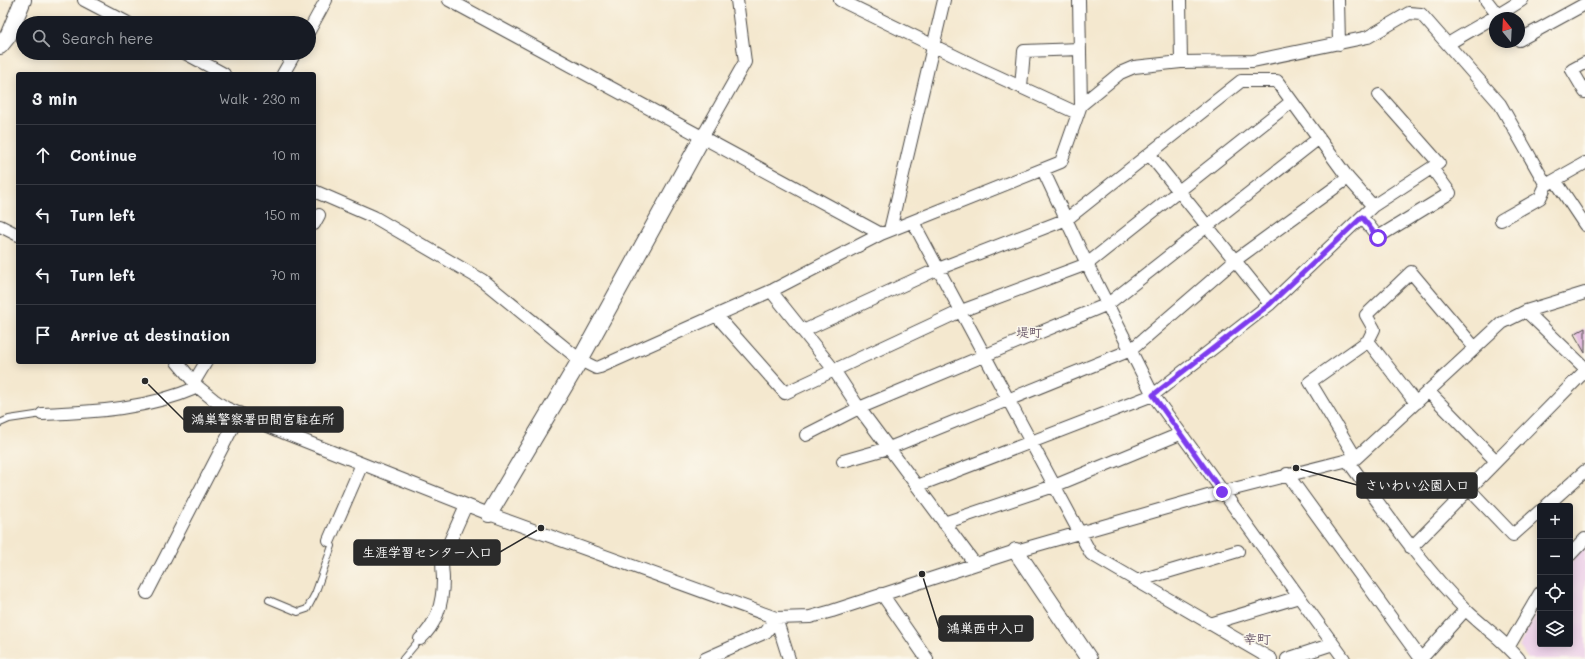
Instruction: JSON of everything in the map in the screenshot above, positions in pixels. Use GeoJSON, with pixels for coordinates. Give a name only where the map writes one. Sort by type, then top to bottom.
{"type":"FeatureCollection","features":[{"type":"Feature","properties":{"kind":"street"},"geometry":{"type":"LineString","coordinates":[[16,16],[23,0]]}},
{"type":"Feature","properties":{"kind":"street"},"geometry":{"type":"LineString","coordinates":[[84,0],[115,16]]}},
{"type":"Feature","properties":{"kind":"street"},"geometry":{"type":"LineString","coordinates":[[316,18],[326,0]]}},
{"type":"Feature","properties":{"kind":"street"},"geometry":{"type":"LineString","coordinates":[[450,0],[703,136],[886,232]]}},
{"type":"Feature","properties":{"kind":"street"},"geometry":{"type":"LineString","coordinates":[[489,514],[580,360],[744,62],[737,0]]}},
{"type":"Feature","properties":{"kind":"street"},"geometry":{"type":"LineString","coordinates":[[840,0],[854,3],[934,46],[1021,87],[1079,109]]}},
{"type":"Feature","properties":{"kind":"street"},"geometry":{"type":"LineString","coordinates":[[886,232],[934,46],[944,0]]}},
{"type":"Feature","properties":{"kind":"street"},"geometry":{"type":"LineString","coordinates":[[316,192],[374,217],[482,280],[580,360],[596,368],[600,368],[770,291],[886,232],[1061,162],[1079,109],[1079,0]]}},
{"type":"Feature","properties":{"kind":"street"},"geometry":{"type":"LineString","coordinates":[[1180,0],[1181,62]]}},
{"type":"Feature","properties":{"kind":"street"},"geometry":{"type":"LineString","coordinates":[[1338,0],[1339,44]]}},
{"type":"Feature","properties":{"kind":"street"},"geometry":{"type":"LineString","coordinates":[[1486,0],[1495,12]]}},
{"type":"Feature","properties":{"kind":"street"},"geometry":{"type":"LineString","coordinates":[[1506,12],[1522,0]]}},
{"type":"Feature","properties":{"kind":"street"},"geometry":{"type":"LineString","coordinates":[[1525,37],[1585,4]]}},
{"type":"Feature","properties":{"kind":"street"},"geometry":{"type":"LineString","coordinates":[[1079,109],[1120,73],[1134,67],[1181,62],[1253,61],[1368,37],[1409,13],[1422,14],[1500,104],[1550,183],[1585,225]]}},
{"type":"Feature","properties":{"kind":"street"},"geometry":{"type":"LineString","coordinates":[[0,46],[8,36],[16,17]]}},
{"type":"Feature","properties":{"kind":"street"},"geometry":{"type":"LineString","coordinates":[[1448,44],[1481,23],[1489,20]]}},
{"type":"Feature","properties":{"kind":"street"},"geometry":{"type":"LineString","coordinates":[[1021,87],[1024,51],[1080,49]]}},
{"type":"Feature","properties":{"kind":"street"},"geometry":{"type":"LineString","coordinates":[[198,60],[220,72]]}},
{"type":"Feature","properties":{"kind":"street"},"geometry":{"type":"LineString","coordinates":[[284,72],[291,60]]}},
{"type":"Feature","properties":{"kind":"street"},"geometry":{"type":"LineString","coordinates":[[1585,63],[1572,70],[1585,92]]}},
{"type":"Feature","properties":{"kind":"street"},"geometry":{"type":"LineString","coordinates":[[803,331],[938,268],[1066,219],[1241,81],[1277,81],[1348,178],[1373,206]]}},
{"type":"Feature","properties":{"kind":"street"},"geometry":{"type":"LineString","coordinates":[[917,486],[1153,395],[1270,304],[1373,206],[1440,163],[1379,95]]}},
{"type":"Feature","properties":{"kind":"street"},"geometry":{"type":"LineString","coordinates":[[716,315],[785,393],[961,311],[1087,264],[1291,102]]}},
{"type":"Feature","properties":{"kind":"street"},"geometry":{"type":"LineString","coordinates":[[806,435],[859,408],[1108,304],[1319,138]]}},
{"type":"Feature","properties":{"kind":"street"},"geometry":{"type":"LineString","coordinates":[[1149,154],[1270,304]]}},
{"type":"Feature","properties":{"kind":"street"},"geometry":{"type":"LineString","coordinates":[[1501,220],[1540,198],[1550,183],[1585,163]]}},
{"type":"Feature","properties":{"kind":"street"},"geometry":{"type":"LineString","coordinates":[[1362,217],[1378,238],[1450,193],[1432,168]]}},
{"type":"Feature","properties":{"kind":"street"},"geometry":{"type":"LineString","coordinates":[[1043,170],[1087,264],[1153,395],[1344,659]]}},
{"type":"Feature","properties":{"kind":"street"},"geometry":{"type":"LineString","coordinates":[[843,461],[889,448],[1131,350],[1234,260],[1348,178]]}},
{"type":"Feature","properties":{"kind":"street"},"geometry":{"type":"LineString","coordinates":[[913,222],[1091,554],[1271,659]]}},
{"type":"Feature","properties":{"kind":"street"},"geometry":{"type":"LineString","coordinates":[[0,226],[16,234]]}},
{"type":"Feature","properties":{"kind":"street"},"geometry":{"type":"LineString","coordinates":[[1475,348],[1411,272],[1366,315],[1374,329],[1368,341],[1310,382],[1352,459],[1411,548],[1466,610],[1509,646],[1519,659]]}},
{"type":"Feature","properties":{"kind":"street"},"geometry":{"type":"LineString","coordinates":[[770,291],[834,370],[859,408],[974,564]]}},
{"type":"Feature","properties":{"kind":"street"},"geometry":{"type":"LineString","coordinates":[[179,364],[196,385],[214,400],[240,414],[362,464],[489,514],[776,618],[810,617],[974,564],[1079,533],[1287,474],[1352,459],[1416,403],[1502,323],[1526,311],[1585,293]]}},
{"type":"Feature","properties":{"kind":"street"},"geometry":{"type":"LineString","coordinates":[[1526,311],[1585,368]]}},
{"type":"Feature","properties":{"kind":"street"},"geometry":{"type":"LineString","coordinates":[[1368,341],[1416,403]]}},
{"type":"Feature","properties":{"kind":"street"},"geometry":{"type":"LineString","coordinates":[[42,414],[102,411],[134,406],[189,391],[196,385],[205,364]]}},
{"type":"Feature","properties":{"kind":"street"},"geometry":{"type":"LineString","coordinates":[[1411,548],[1585,371]]}},
{"type":"Feature","properties":{"kind":"street"},"geometry":{"type":"LineString","coordinates":[[1428,392],[1496,461]]}},
{"type":"Feature","properties":{"kind":"street"},"geometry":{"type":"LineString","coordinates":[[147,593],[240,414]]}},
{"type":"Feature","properties":{"kind":"street"},"geometry":{"type":"LineString","coordinates":[[944,523],[1054,486],[1180,434]]}},
{"type":"Feature","properties":{"kind":"street"},"geometry":{"type":"LineString","coordinates":[[330,540],[362,464]]}},
{"type":"Feature","properties":{"kind":"street"},"geometry":{"type":"LineString","coordinates":[[1549,503],[1585,471]]}},
{"type":"Feature","properties":{"kind":"street"},"geometry":{"type":"LineString","coordinates":[[1287,474],[1421,659],[1466,610]]}},
{"type":"Feature","properties":{"kind":"street"},"geometry":{"type":"LineString","coordinates":[[1469,489],[1513,535],[1537,514]]}},
{"type":"Feature","properties":{"kind":"street"},"geometry":{"type":"LineString","coordinates":[[420,639],[438,615],[442,600],[443,558],[466,505]]}},
{"type":"Feature","properties":{"kind":"street"},"geometry":{"type":"LineString","coordinates":[[1573,552],[1585,538]]}},
{"type":"Feature","properties":{"kind":"street"},"geometry":{"type":"LineString","coordinates":[[1137,581],[1238,551]]}},
{"type":"Feature","properties":{"kind":"street"},"geometry":{"type":"LineString","coordinates":[[1016,552],[1089,659]]}},
{"type":"Feature","properties":{"kind":"street"},"geometry":{"type":"LineString","coordinates":[[882,594],[927,659]]}},
{"type":"Feature","properties":{"kind":"street"},"geometry":{"type":"LineString","coordinates":[[1210,624],[1299,597]]}},
{"type":"Feature","properties":{"kind":"street"},"geometry":{"type":"LineString","coordinates":[[1509,646],[1537,598]]}},
{"type":"Feature","properties":{"kind":"street"},"geometry":{"type":"LineString","coordinates":[[705,659],[766,632],[776,618]]}},
{"type":"Feature","properties":{"kind":"street"},"geometry":{"type":"LineString","coordinates":[[776,618],[789,659]]}},
{"type":"Feature","properties":{"kind":"street"},"geometry":{"type":"LineString","coordinates":[[1287,659],[1333,644]]}},
{"type":"Feature","properties":{"kind":"lane"},"geometry":{"type":"LineString","coordinates":[[0,423],[9,419],[42,414]]}},
{"type":"Feature","properties":{"kind":"lane"},"geometry":{"type":"LineString","coordinates":[[270,600],[298,612],[307,609],[315,594],[332,546],[330,540]]}},
{"type":"Feature","properties":{"kind":"lane"},"geometry":{"type":"LineString","coordinates":[[403,659],[420,639]]}},
{"type":"Feature","properties":{"kind":"shaded area"},"geometry":{"type":"Polygon","coordinates":[[[1585,546],[1585,659],[1528,659],[1519,646],[1537,612],[1537,647],[1573,647],[1573,560],[1585,546]]]}},
{"type":"Feature","properties":{"kind":"building"},"geometry":{"type":"Polygon","coordinates":[[[1585,328],[1585,353],[1574,334],[1585,328]]]}},
{"type":"Feature","properties":{"kind":"place","name":"鴻巣警察署田間宮駐在所"},"geometry":{"type":"Point","coordinates":[145,381]}},
{"type":"Feature","properties":{"kind":"place","name":"さいわい公園入口"},"geometry":{"type":"Point","coordinates":[1296,468]}},
{"type":"Feature","properties":{"kind":"place","name":"生涯学習センター入口"},"geometry":{"type":"Point","coordinates":[541,528]}},
{"type":"Feature","properties":{"kind":"place","name":"鴻巣西中入口"},"geometry":{"type":"Point","coordinates":[922,574]}},
{"type":"Feature","properties":{"kind":"district","name":"堤町"},"geometry":{"type":"Point","coordinates":[1029,332]}},
{"type":"Feature","properties":{"kind":"district","name":"幸町"},"geometry":{"type":"Point","coordinates":[1257,639]}},
{"type":"Feature","properties":{"kind":"route"},"geometry":{"type":"LineString","coordinates":[[1222,492],[1153,395],[1270,304],[1362,217],[1378,238]]}}]}
